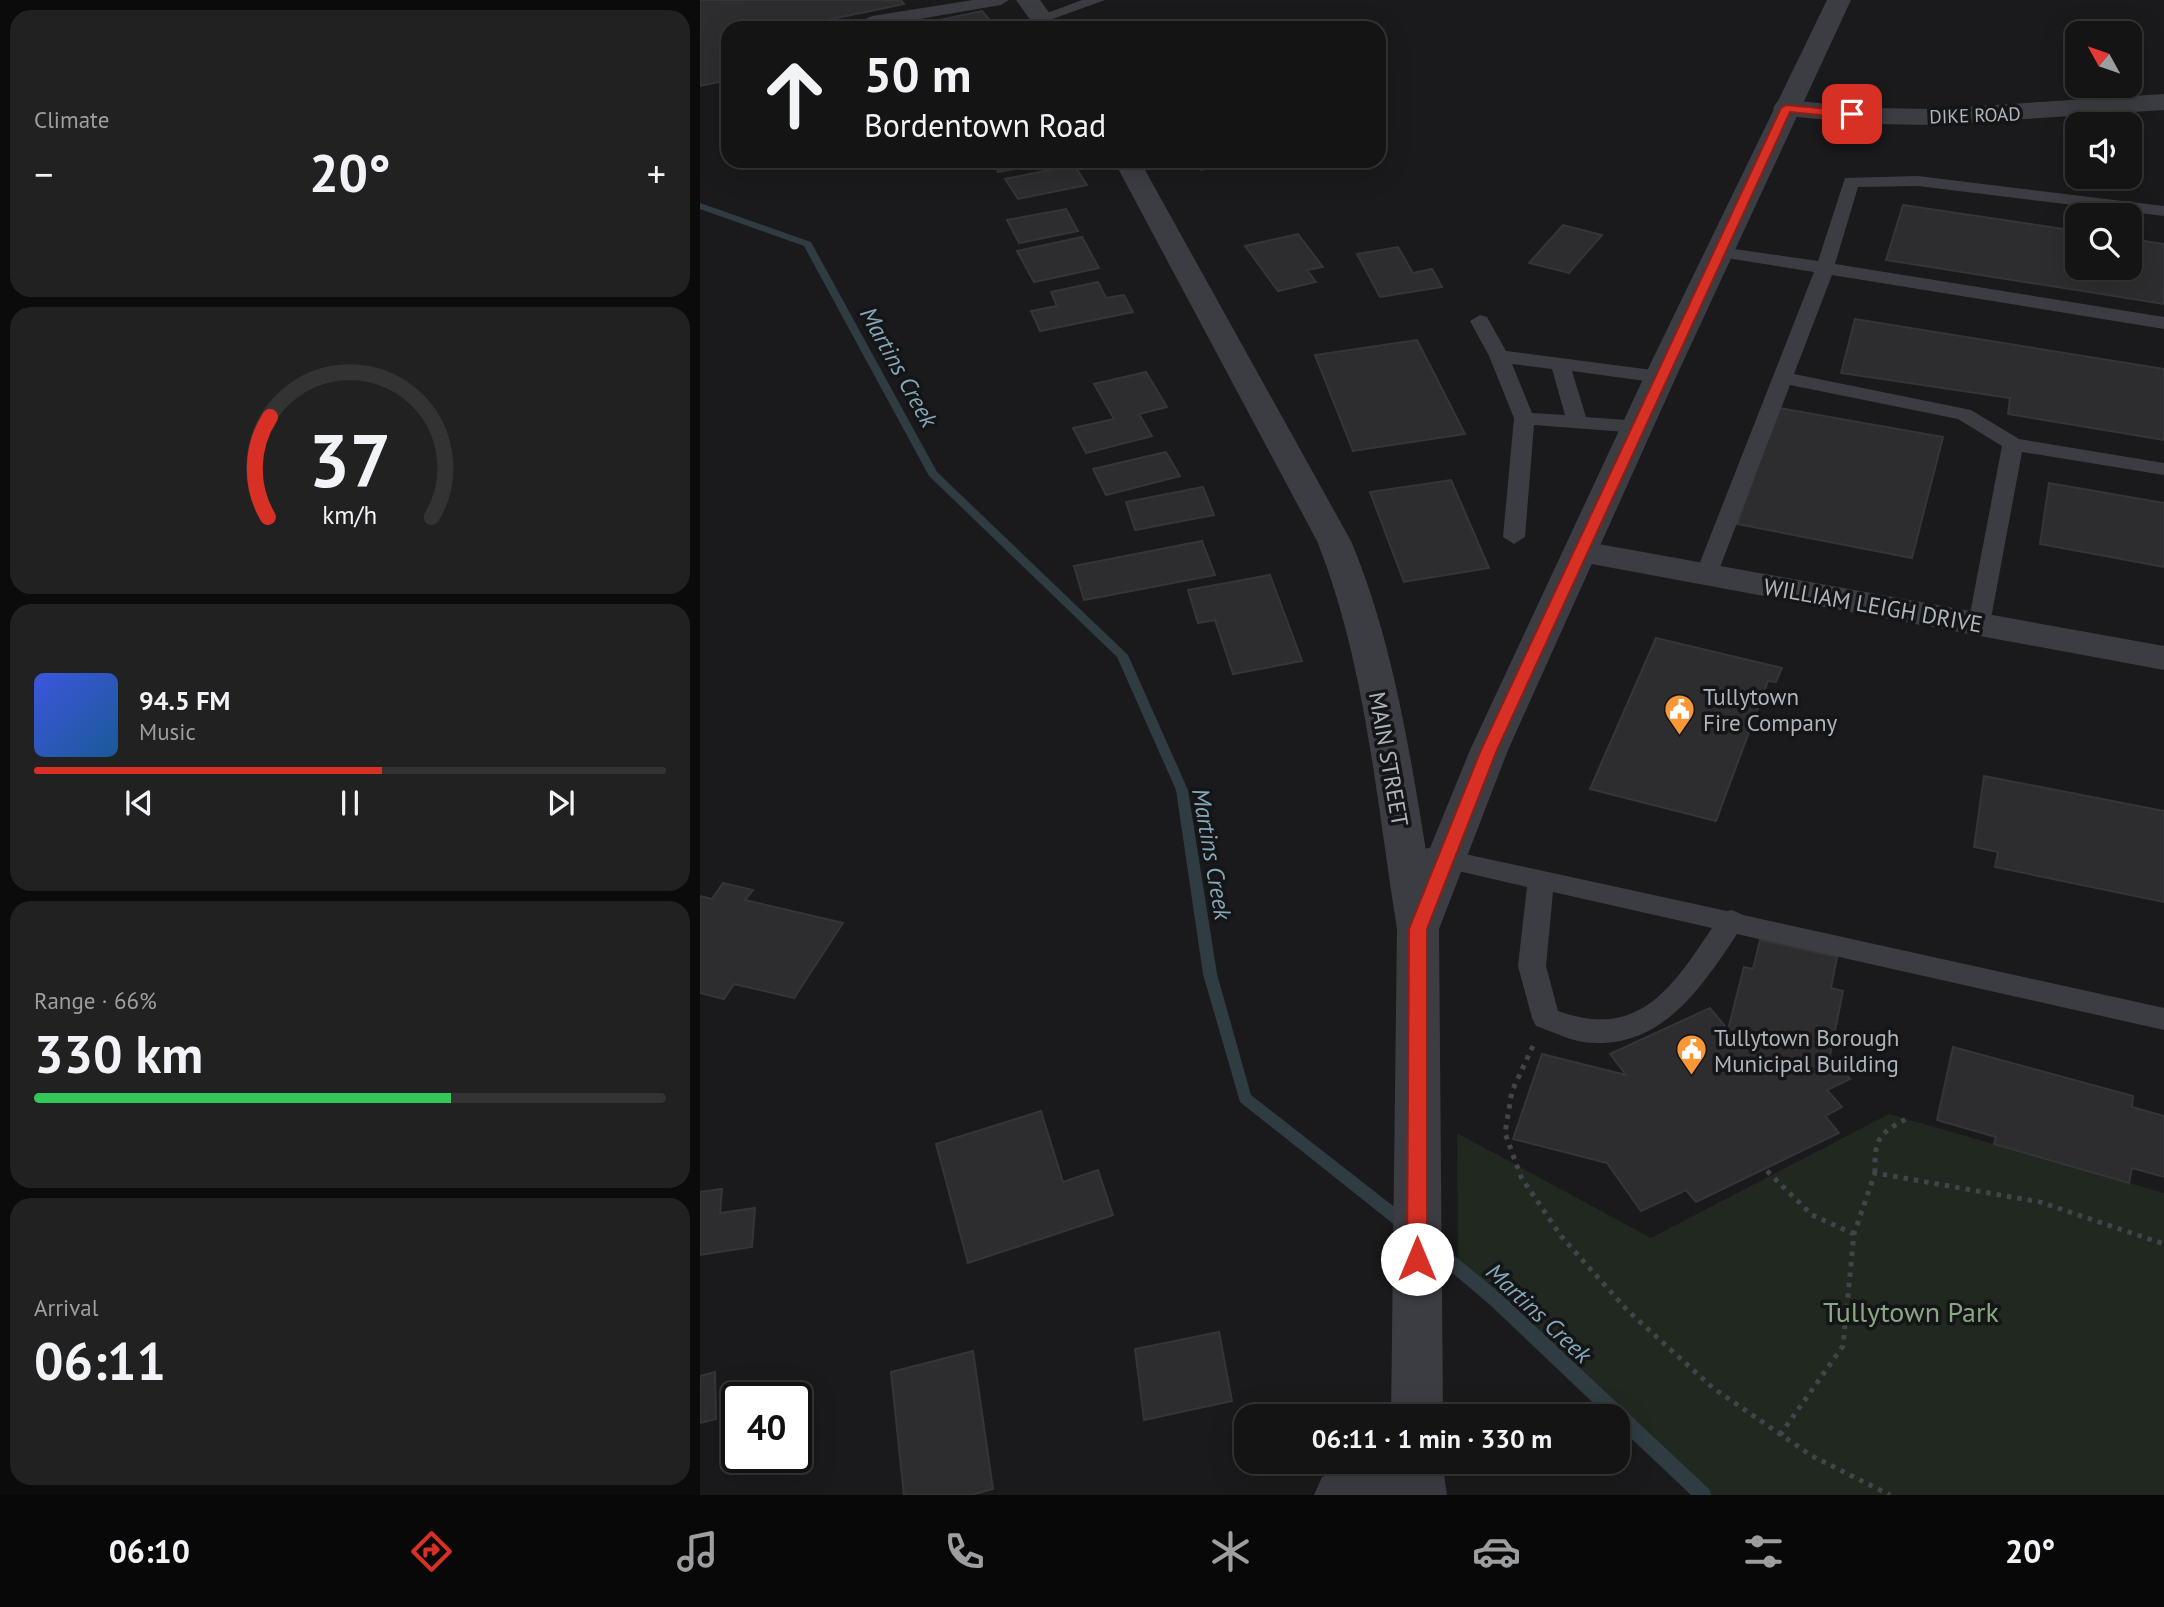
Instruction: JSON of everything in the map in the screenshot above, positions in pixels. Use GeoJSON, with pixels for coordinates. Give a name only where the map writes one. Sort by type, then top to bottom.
{"type":"FeatureCollection","features":[{"type":"Feature","properties":{"kind":"street"},"geometry":{"type":"LineString","coordinates":[[1418,929],[1489,750],[1660,377],[1839,0]]}},
{"type":"Feature","properties":{"kind":"street","name":"DIKE ROAD"},"geometry":{"type":"LineString","coordinates":[[1786,108],[1874,116],[1933,117],[2164,102]]}},
{"type":"Feature","properties":{"kind":"street","name":"MAIN STREET"},"geometry":{"type":"LineString","coordinates":[[1130,168],[1213,314],[1334,541],[1354,590],[1374,668],[1418,929],[1417,1404]]}},
{"type":"Feature","properties":{"kind":"street","name":"WILLIAM LEIGH DRIVE"},"geometry":{"type":"LineString","coordinates":[[1582,552],[2164,658]]}},
{"type":"Feature","properties":{"kind":"street"},"geometry":{"type":"LineString","coordinates":[[1341,1495],[1418,1478]]}},
{"type":"Feature","properties":{"kind":"lane"},"geometry":{"type":"LineString","coordinates":[[872,21],[1001,0]]}},
{"type":"Feature","properties":{"kind":"lane"},"geometry":{"type":"LineString","coordinates":[[1039,15],[1097,0]]}},
{"type":"Feature","properties":{"kind":"lane"},"geometry":{"type":"LineString","coordinates":[[1706,575],[1825,268],[1851,182],[1918,181],[2164,211]]}},
{"type":"Feature","properties":{"kind":"lane"},"geometry":{"type":"LineString","coordinates":[[1720,253],[2164,323]]}},
{"type":"Feature","properties":{"kind":"lane"},"geometry":{"type":"LineString","coordinates":[[1480,321],[1499,356],[1524,418],[1514,537]]}},
{"type":"Feature","properties":{"kind":"lane"},"geometry":{"type":"LineString","coordinates":[[1499,356],[1660,377]]}},
{"type":"Feature","properties":{"kind":"lane"},"geometry":{"type":"LineString","coordinates":[[1560,364],[1577,422]]}},
{"type":"Feature","properties":{"kind":"lane"},"geometry":{"type":"LineString","coordinates":[[1783,378],[1964,414],[2013,444],[2164,469]]}},
{"type":"Feature","properties":{"kind":"lane"},"geometry":{"type":"LineString","coordinates":[[1524,418],[1639,426]]}},
{"type":"Feature","properties":{"kind":"lane"},"geometry":{"type":"LineString","coordinates":[[1979,624],[2013,444]]}},
{"type":"Feature","properties":{"kind":"lane"},"geometry":{"type":"LineString","coordinates":[[1405,851],[1732,920],[2164,1019]]}},
{"type":"Feature","properties":{"kind":"lane"},"geometry":{"type":"LineString","coordinates":[[1541,879],[1532,966],[1546,1018],[1574,1032],[1610,1035],[1658,1015],[1693,978],[1732,920]]}},
{"type":"Feature","properties":{"kind":"path"},"geometry":{"type":"LineString","coordinates":[[1546,1018],[1512,1091],[1505,1133],[1521,1177],[1561,1236],[1627,1310],[1713,1388],[1812,1456],[1890,1495]]}},
{"type":"Feature","properties":{"kind":"path"},"geometry":{"type":"LineString","coordinates":[[1780,1435],[1843,1346],[1854,1234],[1875,1173],[1874,1146],[1887,1129],[1910,1117]]}},
{"type":"Feature","properties":{"kind":"path"},"geometry":{"type":"LineString","coordinates":[[1767,1171],[1812,1215],[1854,1234]]}},
{"type":"Feature","properties":{"kind":"path"},"geometry":{"type":"LineString","coordinates":[[1875,1173],[2040,1202],[2164,1244]]}},
{"type":"Feature","properties":{"kind":"green space","name":"Tullytown Park"},"geometry":{"type":"Polygon","coordinates":[[[1889,1114],[2164,1193],[2164,1495],[1703,1495],[1630,1427],[1630,1404],[1606,1404],[1458,1266],[1457,1133],[1651,1238],[1889,1114]]]}},
{"type":"Feature","properties":{"kind":"building"},"geometry":{"type":"Polygon","coordinates":[[[700,0],[901,0],[904,4],[822,21],[721,21],[721,82],[700,86],[700,0]]]}},
{"type":"Feature","properties":{"kind":"building"},"geometry":{"type":"Polygon","coordinates":[[[982,11],[990,21],[934,21],[982,11]]]}},
{"type":"Feature","properties":{"kind":"building"},"geometry":{"type":"Polygon","coordinates":[[[996,168],[1021,168],[998,172],[996,168]]]}},
{"type":"Feature","properties":{"kind":"building"},"geometry":{"type":"Polygon","coordinates":[[[1059,168],[1076,168],[1087,185],[1018,199],[1005,179],[1059,168]]]}},
{"type":"Feature","properties":{"kind":"building"},"geometry":{"type":"Polygon","coordinates":[[[1903,205],[2065,229],[2065,280],[2142,280],[2142,241],[2164,244],[2164,304],[1886,260],[1903,205]]]}},
{"type":"Feature","properties":{"kind":"building"},"geometry":{"type":"Polygon","coordinates":[[[1066,209],[1078,231],[1019,243],[1007,220],[1066,209]]]}},
{"type":"Feature","properties":{"kind":"building"},"geometry":{"type":"Polygon","coordinates":[[[1563,225],[1602,235],[1569,273],[1529,263],[1563,225]]]}},
{"type":"Feature","properties":{"kind":"building"},"geometry":{"type":"Polygon","coordinates":[[[1298,234],[1323,267],[1307,270],[1316,282],[1278,291],[1245,246],[1298,234]]]}},
{"type":"Feature","properties":{"kind":"building"},"geometry":{"type":"Polygon","coordinates":[[[1082,237],[1099,268],[1034,282],[1017,251],[1082,237]]]}},
{"type":"Feature","properties":{"kind":"building"},"geometry":{"type":"Polygon","coordinates":[[[1398,247],[1413,273],[1432,269],[1442,287],[1380,297],[1357,254],[1398,247]]]}},
{"type":"Feature","properties":{"kind":"building"},"geometry":{"type":"Polygon","coordinates":[[[1098,282],[1106,298],[1124,295],[1133,312],[1040,331],[1031,311],[1057,306],[1051,292],[1098,282]]]}},
{"type":"Feature","properties":{"kind":"building"},"geometry":{"type":"Polygon","coordinates":[[[1855,319],[2164,369],[2164,440],[2008,414],[2010,398],[1841,373],[1855,319]]]}},
{"type":"Feature","properties":{"kind":"building"},"geometry":{"type":"Polygon","coordinates":[[[1417,340],[1465,434],[1353,451],[1315,355],[1417,340]]]}},
{"type":"Feature","properties":{"kind":"building"},"geometry":{"type":"Polygon","coordinates":[[[1146,372],[1167,407],[1139,414],[1152,436],[1086,453],[1073,428],[1114,419],[1094,384],[1146,372]]]}},
{"type":"Feature","properties":{"kind":"building"},"geometry":{"type":"Polygon","coordinates":[[[1779,408],[1943,437],[1912,558],[1737,524],[1779,408]]]}},
{"type":"Feature","properties":{"kind":"building"},"geometry":{"type":"Polygon","coordinates":[[[1166,452],[1180,476],[1106,495],[1093,469],[1166,452]]]}},
{"type":"Feature","properties":{"kind":"building"},"geometry":{"type":"Polygon","coordinates":[[[1451,480],[1489,568],[1404,582],[1370,492],[1451,480]]]}},
{"type":"Feature","properties":{"kind":"building"},"geometry":{"type":"Polygon","coordinates":[[[2049,483],[2164,503],[2164,567],[2040,544],[2049,483]]]}},
{"type":"Feature","properties":{"kind":"building"},"geometry":{"type":"Polygon","coordinates":[[[1203,487],[1214,515],[1135,530],[1126,502],[1203,487]]]}},
{"type":"Feature","properties":{"kind":"building"},"geometry":{"type":"Polygon","coordinates":[[[1202,541],[1215,575],[1084,600],[1074,566],[1202,541]]]}},
{"type":"Feature","properties":{"kind":"building"},"geometry":{"type":"Polygon","coordinates":[[[1270,575],[1302,661],[1233,674],[1215,620],[1198,623],[1188,590],[1270,575]]]}},
{"type":"Feature","properties":{"kind":"building","name":"Tullytown Fire Company"},"geometry":{"type":"Polygon","coordinates":[[[1656,638],[1782,668],[1776,682],[1768,681],[1716,821],[1590,789],[1656,638]]]}},
{"type":"Feature","properties":{"kind":"building"},"geometry":{"type":"Polygon","coordinates":[[[1984,776],[2164,811],[2164,902],[1995,867],[1998,852],[1974,847],[1984,776]]]}},
{"type":"Feature","properties":{"kind":"building"},"geometry":{"type":"Polygon","coordinates":[[[723,883],[753,890],[745,900],[843,923],[794,998],[734,984],[724,999],[700,993],[700,896],[712,899],[723,883]]]}},
{"type":"Feature","properties":{"kind":"building","name":"Tullytown Borough Municipal Building"},"geometry":{"type":"Polygon","coordinates":[[[1760,940],[1837,957],[1831,988],[1843,991],[1830,1056],[1850,1079],[1827,1090],[1842,1107],[1825,1116],[1839,1133],[1696,1202],[1686,1190],[1641,1211],[1607,1163],[1513,1139],[1542,1054],[1626,1075],[1610,1054],[1710,1008],[1728,1030],[1744,967],[1753,969],[1760,940]]]}},
{"type":"Feature","properties":{"kind":"building"},"geometry":{"type":"Polygon","coordinates":[[[1953,1047],[2133,1096],[2132,1107],[2164,1116],[2164,1177],[2132,1168],[2129,1183],[1994,1144],[1996,1137],[1937,1120],[1953,1047]]]}},
{"type":"Feature","properties":{"kind":"building"},"geometry":{"type":"Polygon","coordinates":[[[1041,1111],[1063,1182],[1098,1170],[1113,1215],[968,1263],[936,1144],[1041,1111]]]}},
{"type":"Feature","properties":{"kind":"building"},"geometry":{"type":"Polygon","coordinates":[[[722,1189],[720,1213],[755,1208],[752,1247],[700,1255],[700,1192],[722,1189]]]}},
{"type":"Feature","properties":{"kind":"building"},"geometry":{"type":"Polygon","coordinates":[[[1219,1332],[1232,1401],[1144,1420],[1135,1349],[1219,1332]]]}},
{"type":"Feature","properties":{"kind":"building"},"geometry":{"type":"Polygon","coordinates":[[[973,1351],[993,1489],[971,1495],[904,1495],[891,1372],[973,1351]]]}},
{"type":"Feature","properties":{"kind":"building"},"geometry":{"type":"Polygon","coordinates":[[[715,1372],[716,1419],[700,1423],[700,1376],[715,1372]]]}},
{"type":"Feature","properties":{"kind":"waterway","name":"Martins Creek"},"geometry":{"type":"LineString","coordinates":[[700,206],[808,244],[933,474],[1122,655],[1182,790],[1210,974],[1245,1098],[1406,1225]]}},
{"type":"Feature","properties":{"kind":"waterway","name":"Martins Creek"},"geometry":{"type":"LineString","coordinates":[[1428,1243],[1495,1299],[1703,1495]]}},
{"type":"Feature","properties":{"kind":"place","name":"Tullytown Fire Company"},"geometry":{"type":"Point","coordinates":[1680,736]}},
{"type":"Feature","properties":{"kind":"place","name":"Tullytown Borough Municipal Building"},"geometry":{"type":"Point","coordinates":[1691,1077]}},
{"type":"Feature","properties":{"kind":"route"},"geometry":{"type":"LineString","coordinates":[[1417,1259],[1418,929],[1489,750],[1786,108],[1852,114]]}}]}
